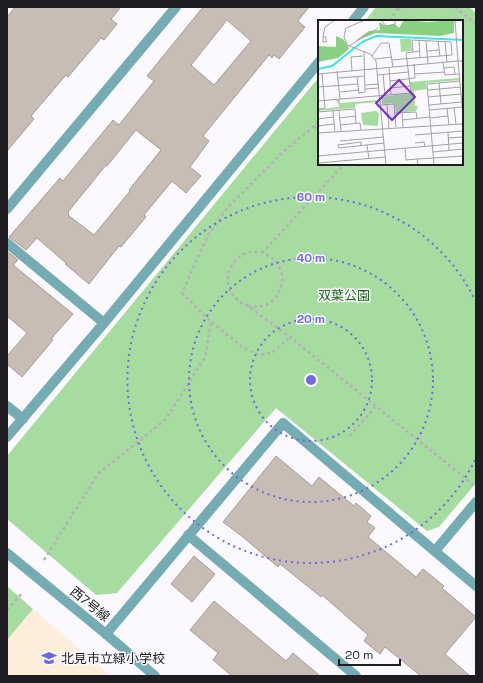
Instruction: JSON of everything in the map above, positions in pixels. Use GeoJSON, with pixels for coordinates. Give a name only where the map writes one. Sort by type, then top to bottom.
{"type":"FeatureCollection","features":[{"type":"Feature","properties":{"kind":"street"},"geometry":{"type":"LineString","coordinates":[[7,209],[176,7]]}},
{"type":"Feature","properties":{"kind":"street"},"geometry":{"type":"LineString","coordinates":[[354,20],[364,7]]}},
{"type":"Feature","properties":{"kind":"street"},"geometry":{"type":"LineString","coordinates":[[7,437],[104,323],[318,63]]}},
{"type":"Feature","properties":{"kind":"street"},"geometry":{"type":"LineString","coordinates":[[7,243],[104,323]]}},
{"type":"Feature","properties":{"kind":"street"},"geometry":{"type":"LineString","coordinates":[[7,406],[22,419]]}},
{"type":"Feature","properties":{"kind":"street"},"geometry":{"type":"LineString","coordinates":[[106,634],[283,423],[476,586]]}},
{"type":"Feature","properties":{"kind":"street"},"geometry":{"type":"LineString","coordinates":[[435,552],[476,502]]}},
{"type":"Feature","properties":{"kind":"street"},"geometry":{"type":"LineString","coordinates":[[188,535],[356,676]]}},
{"type":"Feature","properties":{"kind":"street","name":"西7号線"},"geometry":{"type":"LineString","coordinates":[[7,553],[155,676]]}},
{"type":"Feature","properties":{"kind":"path"},"geometry":{"type":"LineString","coordinates":[[391,20],[397,9],[405,7]]}},
{"type":"Feature","properties":{"kind":"path"},"geometry":{"type":"LineString","coordinates":[[455,7],[476,24]]}},
{"type":"Feature","properties":{"kind":"path"},"geometry":{"type":"LineString","coordinates":[[290,337],[272,353],[259,355],[242,347],[211,322],[182,293],[208,236],[227,208],[284,150],[318,123]]}},
{"type":"Feature","properties":{"kind":"path"},"geometry":{"type":"LineString","coordinates":[[314,126],[318,130]]}},
{"type":"Feature","properties":{"kind":"path"},"geometry":{"type":"LineString","coordinates":[[262,253],[343,165]]}},
{"type":"Feature","properties":{"kind":"path"},"geometry":{"type":"LineString","coordinates":[[254,252],[262,253],[277,262],[283,278],[282,287],[272,301],[265,305],[256,307],[248,306],[240,303],[234,297],[228,281],[229,272],[232,265],[238,258],[254,252]]}},
{"type":"Feature","properties":{"kind":"path"},"geometry":{"type":"LineString","coordinates":[[248,306],[290,337],[476,487]]}},
{"type":"Feature","properties":{"kind":"path"},"geometry":{"type":"LineString","coordinates":[[44,560],[98,474],[166,419],[205,357],[211,322]]}},
{"type":"Feature","properties":{"kind":"path"},"geometry":{"type":"LineString","coordinates":[[350,436],[376,406]]}},
{"type":"Feature","properties":{"kind":"path"},"geometry":{"type":"LineString","coordinates":[[7,610],[23,592]]}},
{"type":"Feature","properties":{"kind":"shaded area","name":"北見市立緑小学校"},"geometry":{"type":"Polygon","coordinates":[[[33,609],[111,676],[7,676],[7,640],[33,609]]]}},
{"type":"Feature","properties":{"kind":"green space","name":"双葉公園"},"geometry":{"type":"Polygon","coordinates":[[[376,7],[469,7],[476,13],[476,483],[439,527],[427,531],[276,408],[117,593],[96,595],[7,519],[7,456],[318,78],[318,165],[463,165],[463,20],[366,20],[376,7]]]}},
{"type":"Feature","properties":{"kind":"green space"},"geometry":{"type":"Polygon","coordinates":[[[7,586],[33,609],[7,640],[7,586]]]}},
{"type":"Feature","properties":{"kind":"building"},"geometry":{"type":"Polygon","coordinates":[[[15,7],[121,7],[111,19],[117,24],[104,40],[101,38],[68,77],[66,75],[31,116],[34,119],[7,151],[7,17],[15,7]]]}},
{"type":"Feature","properties":{"kind":"building"},"geometry":{"type":"Polygon","coordinates":[[[203,7],[309,7],[298,21],[305,27],[279,59],[274,55],[272,58],[269,55],[203,136],[209,141],[190,167],[201,176],[186,193],[172,181],[144,215],[146,217],[121,247],[119,246],[89,284],[37,238],[26,250],[9,237],[60,178],[63,181],[113,120],[119,125],[154,81],[147,76],[203,7]],[[227,20],[191,65],[214,85],[251,41],[227,20]],[[136,130],[68,212],[68,215],[94,235],[161,150],[136,130]]]}},
{"type":"Feature","properties":{"kind":"building"},"geometry":{"type":"Polygon","coordinates":[[[7,251],[18,260],[13,265],[73,314],[51,339],[53,340],[22,377],[7,364],[7,356],[27,333],[7,316],[7,251]]]}},
{"type":"Feature","properties":{"kind":"building"},"geometry":{"type":"Polygon","coordinates":[[[276,456],[312,486],[319,477],[354,506],[356,503],[371,516],[367,522],[375,528],[368,537],[416,577],[423,569],[444,586],[442,588],[476,617],[445,654],[470,676],[421,676],[385,647],[380,654],[364,641],[368,635],[322,595],[321,597],[280,564],[278,567],[223,522],[276,456]]]}},
{"type":"Feature","properties":{"kind":"building"},"geometry":{"type":"Polygon","coordinates":[[[194,556],[215,574],[192,602],[171,584],[194,556]]]}},
{"type":"Feature","properties":{"kind":"building"},"geometry":{"type":"Polygon","coordinates":[[[214,601],[286,661],[293,653],[320,676],[232,676],[213,660],[218,653],[190,630],[214,601]]]}},
{"type":"Feature","properties":{"kind":"place","name":"北見市立緑小学校"},"geometry":{"type":"Point","coordinates":[49,658]}}]}
